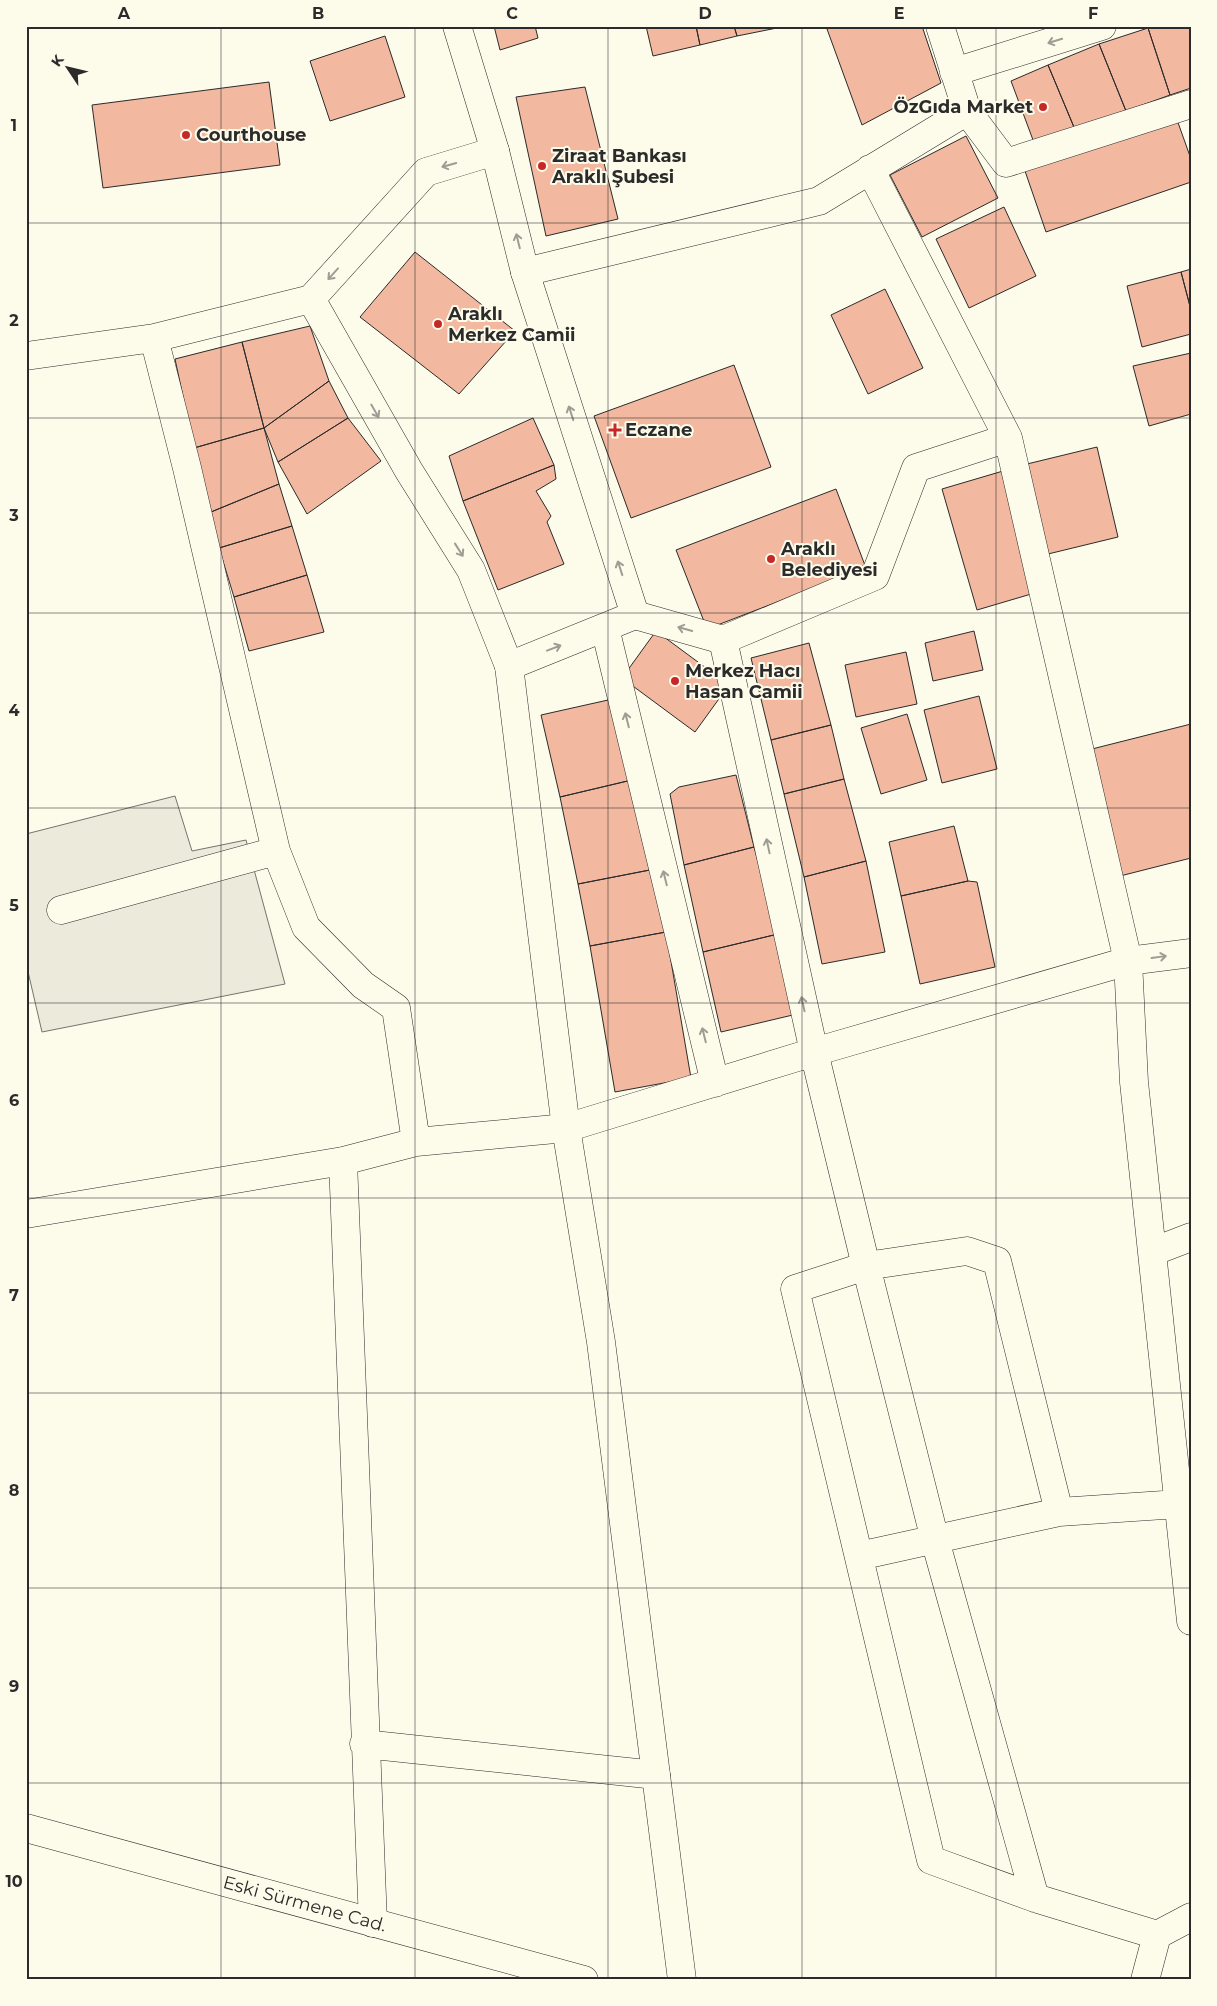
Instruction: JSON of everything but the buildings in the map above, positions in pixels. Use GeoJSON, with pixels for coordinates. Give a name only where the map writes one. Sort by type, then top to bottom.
{"type":"FeatureCollection","features":[{"type":"Feature","properties":{"kind":"street"},"geometry":{"type":"LineString","coordinates":[[457,26],[495,151],[525,272],[635,615]]}},
{"type":"Feature","properties":{"kind":"street"},"geometry":{"type":"LineString","coordinates":[[940,26],[967,111],[1006,163],[1191,104]]}},
{"type":"Feature","properties":{"kind":"street"},"geometry":{"type":"LineString","coordinates":[[954,72],[1102,26]]}},
{"type":"Feature","properties":{"kind":"street"},"geometry":{"type":"LineString","coordinates":[[525,272],[819,201],[967,111]]}},
{"type":"Feature","properties":{"kind":"street"},"geometry":{"type":"LineString","coordinates":[[26,356],[154,338],[310,299],[426,172],[495,151]]}},
{"type":"Feature","properties":{"kind":"street"},"geometry":{"type":"LineString","coordinates":[[870,169],[1008,438],[1128,961],[1134,1082],[1152,1252],[1185,1506],[1191,1621]]}},
{"type":"Feature","properties":{"kind":"street"},"geometry":{"type":"LineString","coordinates":[[310,299],[409,471],[471,570],[509,666],[566,1128],[601,1342],[682,1980]]}},
{"type":"Feature","properties":{"kind":"street"},"geometry":{"type":"LineString","coordinates":[[154,338],[187,468],[276,851],[306,927],[363,985],[396,1008],[416,1142]]}},
{"type":"Feature","properties":{"kind":"street"},"geometry":{"type":"LineString","coordinates":[[509,666],[635,615],[724,640],[875,576],[916,468],[1008,438]]}},
{"type":"Feature","properties":{"kind":"street"},"geometry":{"type":"LineString","coordinates":[[604,628],[715,1083]]}},
{"type":"Feature","properties":{"kind":"street"},"geometry":{"type":"LineString","coordinates":[[724,640],[814,1052],[866,1266],[935,1540],[1035,1898]]}},
{"type":"Feature","properties":{"kind":"street"},"geometry":{"type":"LineString","coordinates":[[60,910],[276,851]]}},
{"type":"Feature","properties":{"kind":"street"},"geometry":{"type":"LineString","coordinates":[[26,1214],[343,1161],[416,1142],[566,1128],[814,1052],[1128,961],[1191,953]]}},
{"type":"Feature","properties":{"kind":"street"},"geometry":{"type":"LineString","coordinates":[[343,1161],[364,1744],[373,1923]]}},
{"type":"Feature","properties":{"kind":"street"},"geometry":{"type":"LineString","coordinates":[[1152,1252],[1191,1237]]}},
{"type":"Feature","properties":{"kind":"street"},"geometry":{"type":"LineString","coordinates":[[1059,1512],[997,1261],[967,1250],[866,1266],[795,1290],[931,1860],[1035,1898],[1157,1935],[1191,1917]]}},
{"type":"Feature","properties":{"kind":"street"},"geometry":{"type":"LineString","coordinates":[[859,1556],[1059,1512],[1185,1506]]}},
{"type":"Feature","properties":{"kind":"street"},"geometry":{"type":"LineString","coordinates":[[364,1744],[656,1775]]}},
{"type":"Feature","properties":{"kind":"street","name":"Eski Sürmene Cad."},"geometry":{"type":"LineString","coordinates":[[26,1828],[584,1980]]}},
{"type":"Feature","properties":{"kind":"street"},"geometry":{"type":"LineString","coordinates":[[1145,1980],[1157,1935]]}},
{"type":"Feature","properties":{"kind":"shaded area"},"geometry":{"type":"Polygon","coordinates":[[[175,796],[192,851],[246,840],[285,984],[42,1032],[26,963],[26,834],[175,796]]]}},
{"type":"Feature","properties":{"kind":"place","name":"ÖzGıda Market"},"geometry":{"type":"Point","coordinates":[1043,107]}},
{"type":"Feature","properties":{"kind":"place","name":"Courthouse"},"geometry":{"type":"Point","coordinates":[186,135]}},
{"type":"Feature","properties":{"kind":"place","name":"Ziraat Bankası Araklı Şubesi"},"geometry":{"type":"Point","coordinates":[542,166]}},
{"type":"Feature","properties":{"kind":"place","name":"Araklı Merkez Camii"},"geometry":{"type":"Point","coordinates":[438,324]}},
{"type":"Feature","properties":{"kind":"place","name":"Eczane"},"geometry":{"type":"Point","coordinates":[615,430]}},
{"type":"Feature","properties":{"kind":"place","name":"Araklı Belediyesi"},"geometry":{"type":"Point","coordinates":[771,559]}},
{"type":"Feature","properties":{"kind":"place","name":"Merkez Hacı Hasan Camii"},"geometry":{"type":"Point","coordinates":[675,681]}}]}
